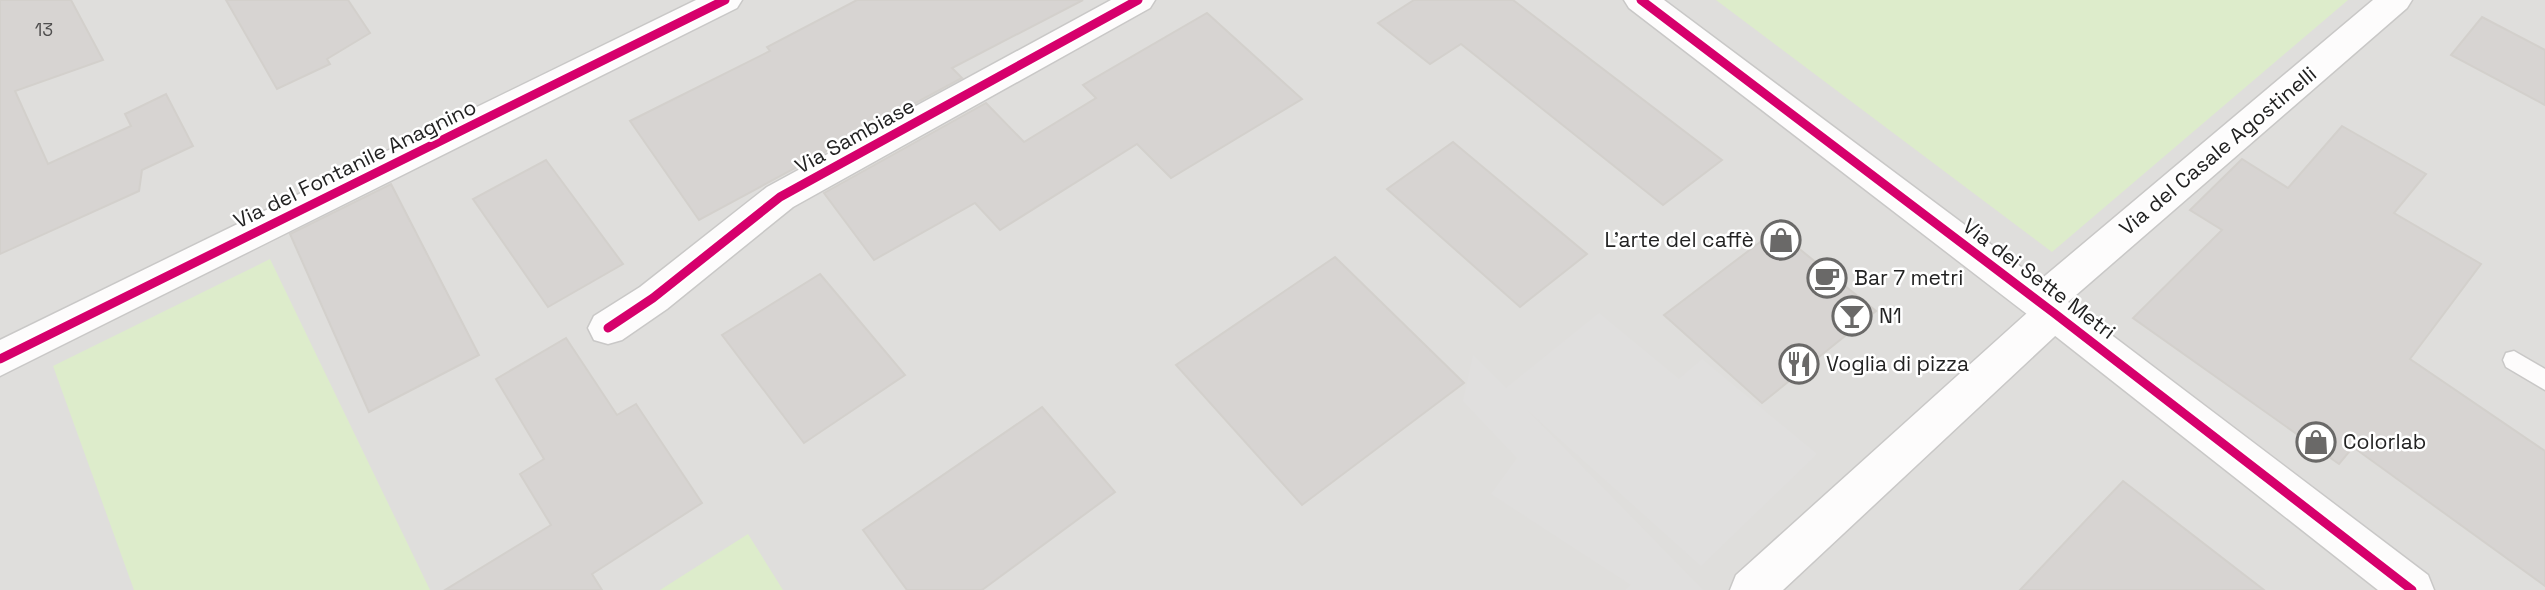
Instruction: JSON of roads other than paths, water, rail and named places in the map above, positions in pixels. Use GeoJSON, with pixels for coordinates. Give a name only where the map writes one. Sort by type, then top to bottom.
{"type":"FeatureCollection","features":[{"type":"Feature","properties":{"kind":"street","name":"Via del Fontanile Anagnino"},"geometry":{"type":"LineString","coordinates":[[0,359],[725,0]]}},
{"type":"Feature","properties":{"kind":"street","name":"Via Sambiase"},"geometry":{"type":"LineString","coordinates":[[608,328],[667,290],[743,223],[780,197],[1138,0]]}},
{"type":"Feature","properties":{"kind":"street","name":"Via dei Sette Metri"},"geometry":{"type":"LineString","coordinates":[[1642,0],[2048,307],[2412,590]]}},
{"type":"Feature","properties":{"kind":"street","name":"Via del Casale Agostinelli"},"geometry":{"type":"LineString","coordinates":[[1752,590],[2048,307],[2395,0]]}},
{"type":"Feature","properties":{"kind":"lane"},"geometry":{"type":"LineString","coordinates":[[2514,360],[2545,381]]}},
{"type":"Feature","properties":{"kind":"place","name":"L'arte del caffè"},"geometry":{"type":"Point","coordinates":[1781,240]}},
{"type":"Feature","properties":{"kind":"place","name":"Bar 7 metri"},"geometry":{"type":"Point","coordinates":[1827,278]}},
{"type":"Feature","properties":{"kind":"place","name":"N1"},"geometry":{"type":"Point","coordinates":[1852,316]}},
{"type":"Feature","properties":{"kind":"place","name":"Voglia di pizza"},"geometry":{"type":"Point","coordinates":[1799,364]}},
{"type":"Feature","properties":{"kind":"place","name":"Colorlab"},"geometry":{"type":"Point","coordinates":[2316,442]}}]}
